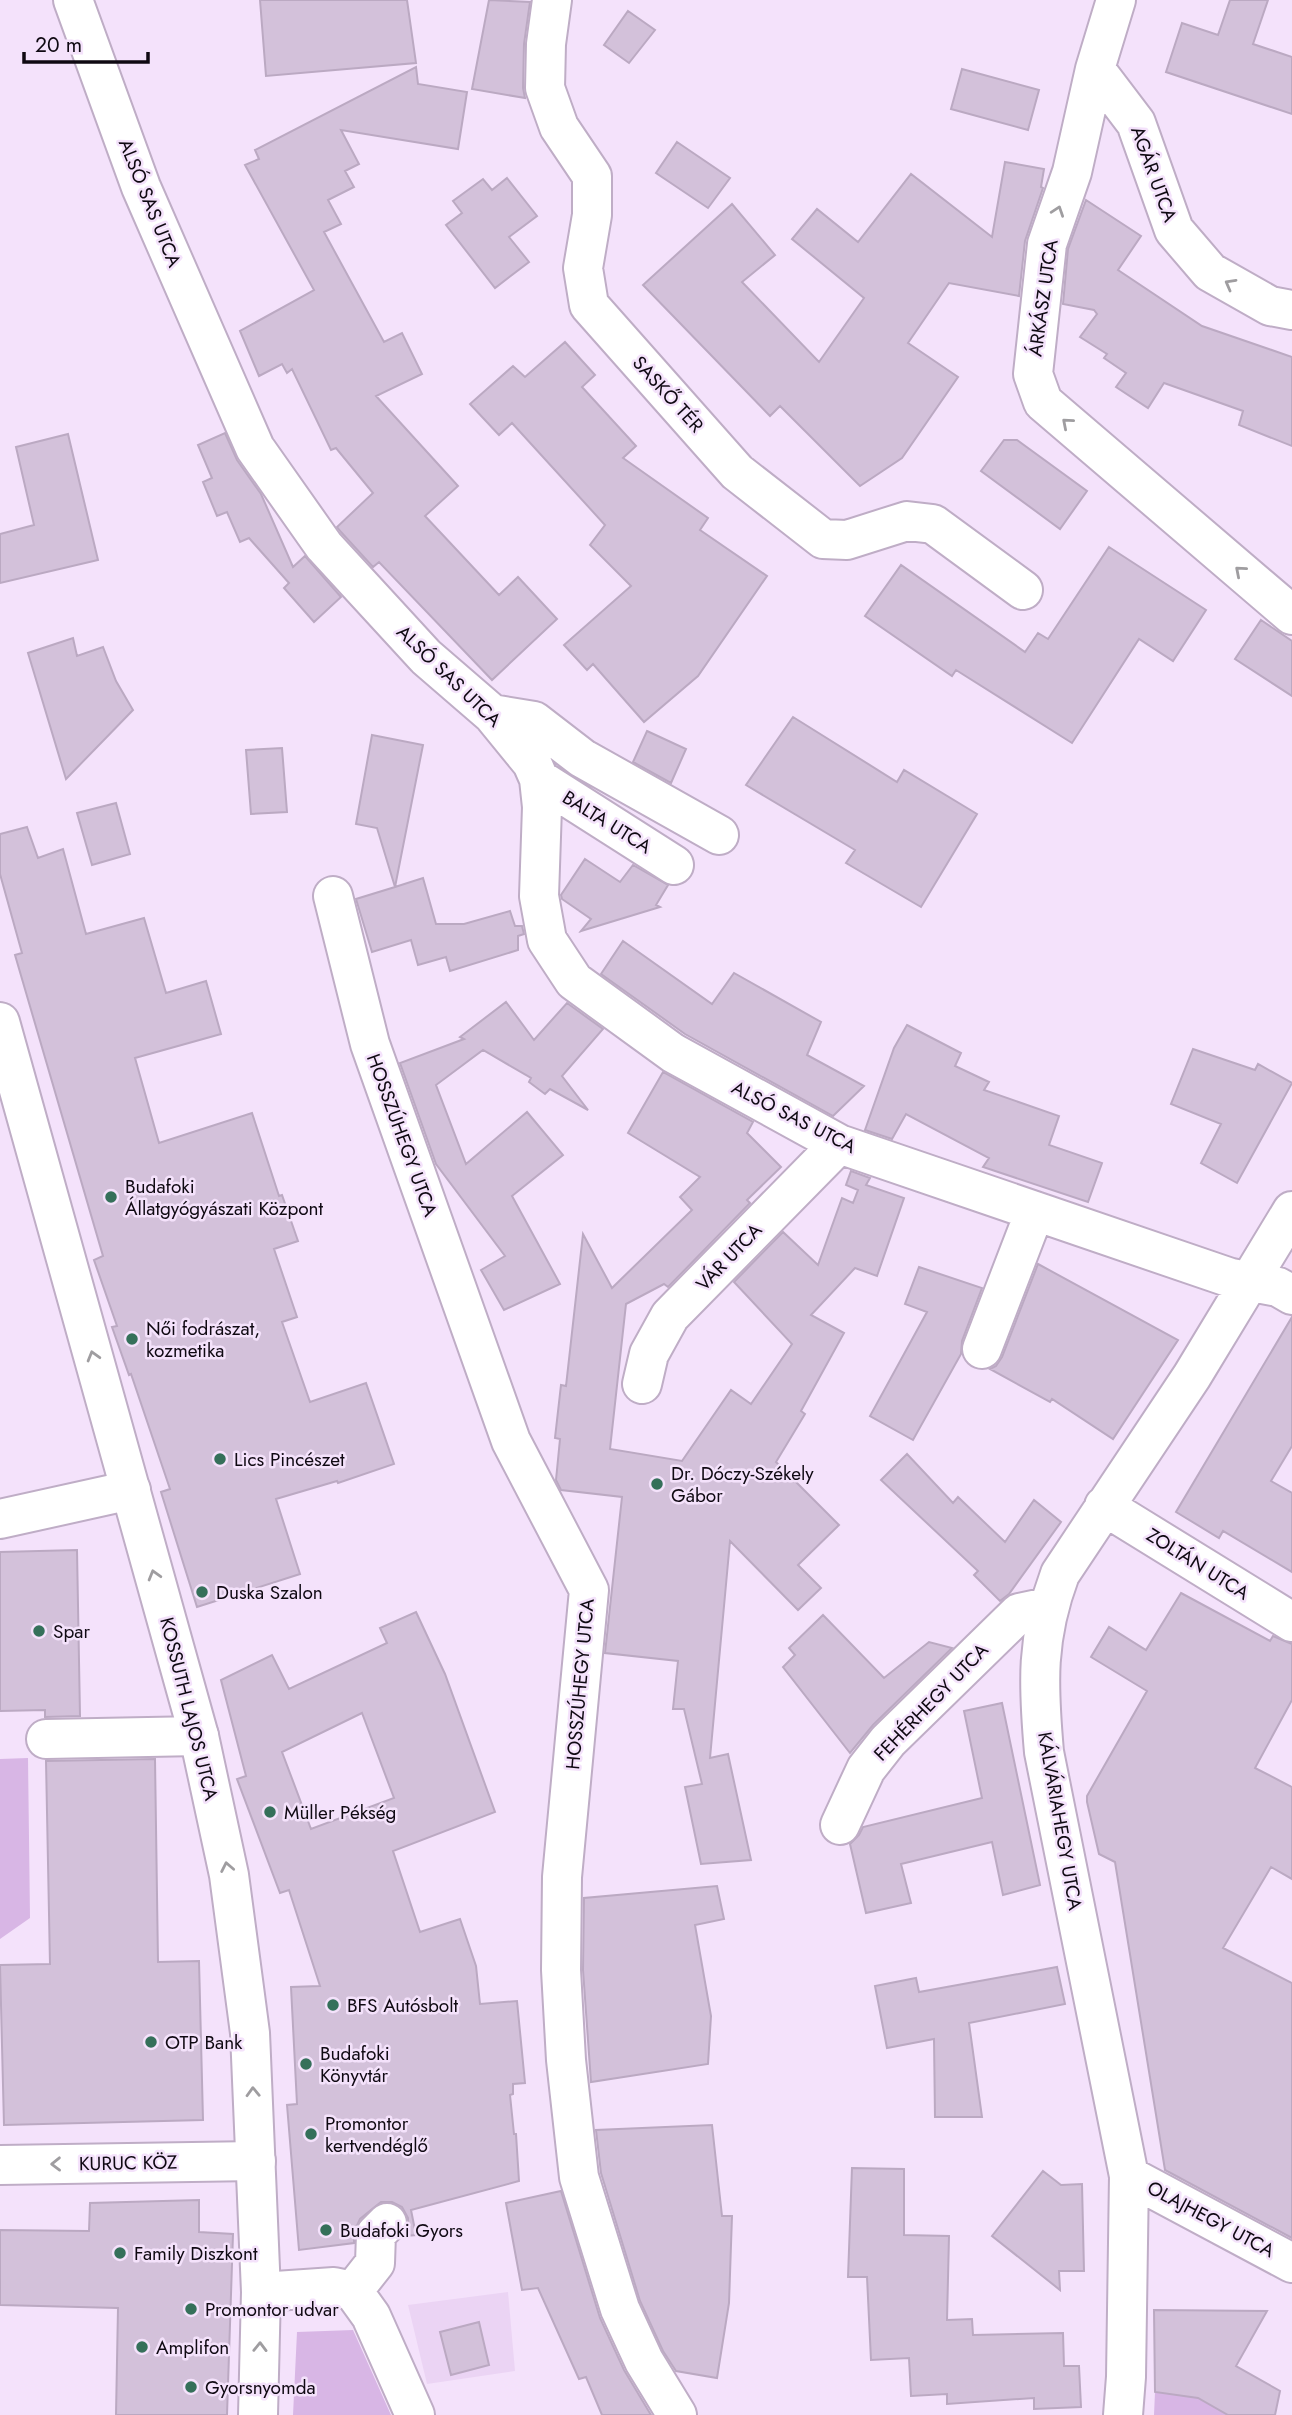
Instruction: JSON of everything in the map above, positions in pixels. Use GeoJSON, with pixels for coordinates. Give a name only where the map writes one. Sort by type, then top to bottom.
{"type":"FeatureCollection","features":[{"type":"Feature","properties":{"kind":"street","name":"ALSÓ SAS UTCA"},"geometry":{"type":"LineString","coordinates":[[73,0],[141,187],[255,448],[324,546],[426,657],[492,714],[532,763],[540,779],[542,807],[539,895],[547,940],[574,981],[673,1053],[839,1144],[1231,1278],[1278,1287],[1292,1295]]}},
{"type":"Feature","properties":{"kind":"street","name":"SASKŐ TÉR"},"geometry":{"type":"LineString","coordinates":[[552,0],[546,44],[545,88],[559,127],[592,176],[592,215],[583,268],[589,305],[737,472],[823,539],[847,540],[907,520],[933,524],[1023,590]]}},
{"type":"Feature","properties":{"kind":"street","name":"ÁRKÁSZ UTCA"},"geometry":{"type":"LineString","coordinates":[[1116,0],[1095,69],[1072,172],[1047,244],[1033,374],[1043,402],[1292,615]]}},
{"type":"Feature","properties":{"kind":"street","name":"AGÁR UTCA"},"geometry":{"type":"LineString","coordinates":[[1095,69],[1136,122],[1174,230],[1210,272],[1270,306],[1292,310]]}},
{"type":"Feature","properties":{"kind":"street"},"geometry":{"type":"LineString","coordinates":[[492,714],[534,721],[582,758],[719,835]]}},
{"type":"Feature","properties":{"kind":"street","name":"BALTA UTCA"},"geometry":{"type":"LineString","coordinates":[[540,779],[674,864]]}},
{"type":"Feature","properties":{"kind":"street","name":"HOSSZÚHEGY UTCA"},"geometry":{"type":"LineString","coordinates":[[333,896],[369,1044],[511,1441],[589,1590],[562,1877],[561,1970],[566,2060],[577,2164],[599,2246],[620,2309],[644,2361],[677,2415]]}},
{"type":"Feature","properties":{"kind":"street","name":"KOSSUTH LAJOS UTCA"},"geometry":{"type":"LineString","coordinates":[[0,1022],[199,1736],[229,1875],[250,2033],[261,2292],[258,2415]]}},
{"type":"Feature","properties":{"kind":"street","name":"VÁR UTCA"},"geometry":{"type":"LineString","coordinates":[[642,1384],[649,1354],[670,1316],[839,1144]]}},
{"type":"Feature","properties":{"kind":"street"},"geometry":{"type":"LineString","coordinates":[[982,1349],[1035,1211]]}},
{"type":"Feature","properties":{"kind":"street","name":"KÁLVÁRIAHEGY UTCA"},"geometry":{"type":"LineString","coordinates":[[1123,2415],[1129,2176],[1044,1752],[1039,1693],[1041,1646],[1047,1607],[1060,1574],[1192,1376],[1292,1211]]}},
{"type":"Feature","properties":{"kind":"street"},"geometry":{"type":"LineString","coordinates":[[0,1520],[131,1490]]}},
{"type":"Feature","properties":{"kind":"street","name":"ZOLTÁN UTCA"},"geometry":{"type":"LineString","coordinates":[[1104,1506],[1292,1622]]}},
{"type":"Feature","properties":{"kind":"street","name":"FEHÉRHEGY UTCA"},"geometry":{"type":"LineString","coordinates":[[840,1825],[866,1769],[888,1741],[1019,1613],[1047,1607]]}},
{"type":"Feature","properties":{"kind":"street"},"geometry":{"type":"LineString","coordinates":[[46,1739],[199,1736]]}},
{"type":"Feature","properties":{"kind":"street","name":"KURUC KÖZ"},"geometry":{"type":"LineString","coordinates":[[0,2165],[256,2161]]}},
{"type":"Feature","properties":{"kind":"street","name":"OLAJHEGY UTCA"},"geometry":{"type":"LineString","coordinates":[[1129,2176],[1292,2263]]}},
{"type":"Feature","properties":{"kind":"street"},"geometry":{"type":"LineString","coordinates":[[353,2291],[375,2263],[376,2234],[387,2223]]}},
{"type":"Feature","properties":{"kind":"street"},"geometry":{"type":"LineString","coordinates":[[261,2292],[334,2287],[353,2291],[371,2316],[415,2415]]}},
{"type":"Feature","properties":{"kind":"shaded area"},"geometry":{"type":"Polygon","coordinates":[[[28,1758],[30,1918],[0,1939],[0,1759],[28,1758]]]}},
{"type":"Feature","properties":{"kind":"shaded area"},"geometry":{"type":"Polygon","coordinates":[[[508,2292],[515,2371],[427,2384],[408,2305],[508,2292]]]}},
{"type":"Feature","properties":{"kind":"shaded area"},"geometry":{"type":"Polygon","coordinates":[[[353,2330],[391,2415],[293,2415],[297,2332],[353,2330]]]}},
{"type":"Feature","properties":{"kind":"shaded area"},"geometry":{"type":"Polygon","coordinates":[[[1155,2392],[1198,2398],[1228,2415],[1154,2415],[1155,2392]]]}},
{"type":"Feature","properties":{"kind":"building"},"geometry":{"type":"Polygon","coordinates":[[[260,0],[407,0],[416,63],[266,76],[260,0]]]}},
{"type":"Feature","properties":{"kind":"building"},"geometry":{"type":"Polygon","coordinates":[[[489,0],[530,2],[524,44],[525,98],[472,89],[489,0]]]}},
{"type":"Feature","properties":{"kind":"building"},"geometry":{"type":"Polygon","coordinates":[[[1230,0],[1268,0],[1253,44],[1292,57],[1292,114],[1166,72],[1182,23],[1218,35],[1230,0]]]}},
{"type":"Feature","properties":{"kind":"building"},"geometry":{"type":"Polygon","coordinates":[[[628,11],[655,30],[629,63],[604,45],[628,11]]]}},
{"type":"Feature","properties":{"kind":"building"},"geometry":{"type":"Polygon","coordinates":[[[416,67],[418,84],[467,92],[458,149],[341,130],[359,164],[345,171],[354,187],[328,200],[341,224],[324,232],[384,342],[402,333],[422,374],[376,396],[458,486],[425,516],[499,595],[518,577],[557,619],[492,680],[379,562],[373,567],[337,527],[373,493],[336,448],[331,450],[292,369],[287,373],[282,364],[259,376],[240,331],[314,290],[245,165],[259,159],[255,150],[416,67]]]}},
{"type":"Feature","properties":{"kind":"building"},"geometry":{"type":"Polygon","coordinates":[[[962,69],[1039,90],[1028,130],[951,109],[962,69]]]}},
{"type":"Feature","properties":{"kind":"building"},"geometry":{"type":"Polygon","coordinates":[[[677,142],[730,178],[708,208],[656,173],[677,142]]]}},
{"type":"Feature","properties":{"kind":"building"},"geometry":{"type":"Polygon","coordinates":[[[1005,162],[1044,169],[1043,188],[1025,241],[1019,296],[949,283],[908,343],[958,377],[902,458],[860,486],[780,406],[770,416],[643,285],[732,204],[775,255],[742,282],[819,362],[864,298],[792,239],[817,209],[858,242],[911,174],[992,237],[1005,162]]]}},
{"type":"Feature","properties":{"kind":"building"},"geometry":{"type":"Polygon","coordinates":[[[507,178],[537,216],[509,237],[529,262],[495,288],[446,225],[462,213],[453,201],[483,179],[492,190],[507,178]]]}},
{"type":"Feature","properties":{"kind":"building"},"geometry":{"type":"Polygon","coordinates":[[[1086,200],[1141,236],[1118,270],[1202,326],[1292,357],[1292,446],[1239,425],[1243,411],[1164,383],[1148,408],[1116,387],[1126,373],[1104,358],[1107,354],[1080,337],[1097,314],[1094,310],[1063,304],[1068,249],[1086,200]]]}},
{"type":"Feature","properties":{"kind":"building"},"geometry":{"type":"Polygon","coordinates":[[[565,342],[595,375],[582,387],[636,446],[623,458],[708,518],[700,530],[767,576],[698,676],[644,722],[593,664],[587,670],[564,645],[631,586],[590,545],[605,525],[512,423],[499,435],[470,404],[513,366],[525,377],[565,342]]]}},
{"type":"Feature","properties":{"kind":"building"},"geometry":{"type":"Polygon","coordinates":[[[225,433],[237,460],[261,494],[293,567],[305,556],[341,597],[314,622],[284,588],[289,583],[249,538],[240,542],[227,512],[217,516],[203,482],[212,478],[198,445],[225,433]]]}},
{"type":"Feature","properties":{"kind":"building"},"geometry":{"type":"Polygon","coordinates":[[[68,434],[98,560],[0,583],[0,534],[34,525],[16,447],[68,434]]]}},
{"type":"Feature","properties":{"kind":"building"},"geometry":{"type":"Polygon","coordinates":[[[1004,440],[1017,440],[1087,491],[1060,529],[981,471],[1004,440]]]}},
{"type":"Feature","properties":{"kind":"building"},"geometry":{"type":"Polygon","coordinates":[[[1109,547],[1206,610],[1173,661],[1139,639],[1072,743],[956,670],[952,676],[865,616],[901,565],[1025,652],[1038,633],[1048,639],[1109,547]]]}},
{"type":"Feature","properties":{"kind":"building"},"geometry":{"type":"Polygon","coordinates":[[[1261,620],[1292,641],[1292,696],[1235,659],[1261,620]]]}},
{"type":"Feature","properties":{"kind":"building"},"geometry":{"type":"Polygon","coordinates":[[[73,638],[77,656],[103,647],[116,681],[133,710],[66,779],[28,653],[73,638]]]}},
{"type":"Feature","properties":{"kind":"building"},"geometry":{"type":"Polygon","coordinates":[[[793,717],[897,782],[904,770],[977,814],[921,907],[846,863],[855,850],[746,785],[793,717]]]}},
{"type":"Feature","properties":{"kind":"building"},"geometry":{"type":"Polygon","coordinates":[[[647,731],[686,749],[671,783],[633,762],[647,731]]]}},
{"type":"Feature","properties":{"kind":"building"},"geometry":{"type":"Polygon","coordinates":[[[372,735],[423,745],[395,887],[377,828],[356,824],[372,735]]]}},
{"type":"Feature","properties":{"kind":"building"},"geometry":{"type":"Polygon","coordinates":[[[282,748],[287,812],[251,814],[246,750],[282,748]]]}},
{"type":"Feature","properties":{"kind":"building"},"geometry":{"type":"Polygon","coordinates":[[[116,803],[130,854],[92,865],[77,813],[116,803]]]}},
{"type":"Feature","properties":{"kind":"building"},"geometry":{"type":"Polygon","coordinates":[[[27,827],[38,858],[63,849],[86,934],[144,918],[166,993],[206,981],[221,1034],[135,1058],[159,1143],[252,1113],[279,1196],[282,1195],[298,1241],[274,1249],[297,1317],[282,1322],[310,1402],[366,1383],[394,1464],[338,1483],[337,1481],[276,1499],[300,1574],[197,1607],[161,1492],[170,1489],[112,1327],[117,1326],[94,1260],[103,1256],[15,955],[22,953],[0,874],[0,834],[27,827]]]}},
{"type":"Feature","properties":{"kind":"building"},"geometry":{"type":"Polygon","coordinates":[[[585,859],[620,882],[633,865],[668,885],[656,905],[660,907],[581,931],[591,919],[562,899],[561,895],[585,859]]]}},
{"type":"Feature","properties":{"kind":"building"},"geometry":{"type":"Polygon","coordinates":[[[423,878],[436,924],[464,924],[510,911],[515,926],[522,926],[524,934],[518,936],[518,950],[450,971],[446,957],[418,965],[411,940],[372,952],[356,899],[423,878]]]}},
{"type":"Feature","properties":{"kind":"building"},"geometry":{"type":"Polygon","coordinates":[[[623,941],[712,1004],[734,973],[821,1022],[807,1055],[864,1086],[833,1116],[685,1034],[601,974],[623,941]]]}},
{"type":"Feature","properties":{"kind":"building"},"geometry":{"type":"Polygon","coordinates":[[[506,1002],[534,1040],[567,1003],[603,1029],[562,1076],[588,1110],[550,1089],[545,1094],[529,1082],[531,1078],[483,1050],[436,1085],[466,1164],[527,1112],[563,1155],[512,1196],[560,1284],[504,1310],[481,1270],[505,1256],[436,1164],[400,1063],[464,1039],[460,1037],[506,1002]]]}},
{"type":"Feature","properties":{"kind":"building"},"geometry":{"type":"Polygon","coordinates":[[[907,1025],[961,1053],[955,1066],[989,1082],[984,1090],[1059,1116],[1049,1145],[1102,1163],[1088,1202],[983,1167],[989,1158],[906,1114],[892,1139],[865,1130],[894,1048],[907,1025]]]}},
{"type":"Feature","properties":{"kind":"building"},"geometry":{"type":"Polygon","coordinates":[[[1193,1049],[1255,1070],[1258,1064],[1292,1083],[1237,1183],[1201,1163],[1221,1124],[1171,1104],[1193,1049]]]}},
{"type":"Feature","properties":{"kind":"building"},"geometry":{"type":"Polygon","coordinates":[[[663,1072],[753,1122],[747,1133],[781,1167],[747,1200],[750,1203],[668,1287],[664,1284],[626,1304],[610,1449],[682,1461],[731,1390],[751,1404],[792,1344],[734,1282],[783,1232],[818,1265],[842,1198],[853,1203],[858,1190],[846,1185],[851,1171],[870,1178],[866,1185],[904,1198],[877,1276],[855,1268],[811,1315],[844,1333],[801,1411],[805,1414],[776,1462],[839,1525],[798,1565],[821,1588],[798,1610],[730,1541],[710,1758],[728,1754],[751,1860],[701,1864],[685,1787],[702,1784],[684,1709],[673,1709],[678,1661],[605,1653],[622,1497],[561,1490],[556,1480],[560,1439],[555,1438],[561,1385],[566,1386],[583,1234],[612,1288],[692,1210],[680,1197],[700,1177],[628,1133],[663,1072]]]}},
{"type":"Feature","properties":{"kind":"building"},"geometry":{"type":"Polygon","coordinates":[[[1038,1264],[1178,1340],[1113,1439],[1052,1399],[1050,1402],[990,1369],[996,1366],[1002,1357],[1038,1264]]]}},
{"type":"Feature","properties":{"kind":"building"},"geometry":{"type":"Polygon","coordinates":[[[919,1267],[982,1288],[962,1341],[961,1354],[913,1440],[870,1416],[927,1312],[905,1304],[919,1267]]]}},
{"type":"Feature","properties":{"kind":"building"},"geometry":{"type":"Polygon","coordinates":[[[1292,1317],[1292,1446],[1271,1481],[1292,1493],[1292,1572],[1223,1531],[1219,1538],[1176,1512],[1292,1317]]]}},
{"type":"Feature","properties":{"kind":"building"},"geometry":{"type":"Polygon","coordinates":[[[907,1454],[953,1503],[958,1497],[1005,1542],[1034,1500],[1061,1522],[1009,1594],[1000,1601],[974,1575],[978,1571],[881,1480],[907,1454]]]}},
{"type":"Feature","properties":{"kind":"building","name":"Spar"},"geometry":{"type":"Polygon","coordinates":[[[77,1550],[80,1716],[45,1717],[45,1710],[0,1711],[0,1552],[77,1550]]]}},
{"type":"Feature","properties":{"kind":"building"},"geometry":{"type":"Polygon","coordinates":[[[1181,1593],[1270,1641],[1273,1636],[1292,1644],[1292,1700],[1255,1768],[1292,1787],[1292,1879],[1271,1867],[1223,1948],[1292,1983],[1292,2238],[1165,2170],[1115,1862],[1099,1854],[1087,1802],[1087,1796],[1147,1691],[1091,1657],[1109,1627],[1146,1650],[1181,1593]]]}},
{"type":"Feature","properties":{"kind":"building"},"geometry":{"type":"Polygon","coordinates":[[[416,1612],[445,1674],[495,1812],[393,1851],[420,1932],[460,1919],[476,1966],[480,2004],[517,2001],[525,2083],[513,2084],[513,2094],[510,2095],[519,2181],[411,2210],[416,2235],[404,2236],[408,2228],[408,2218],[402,2207],[392,2202],[381,2202],[360,2219],[354,2232],[354,2243],[299,2250],[287,2105],[297,2104],[291,1987],[320,1986],[289,1890],[280,1893],[237,1779],[246,1776],[221,1680],[272,1655],[289,1689],[387,1643],[380,1628],[416,1612]],[[362,1713],[282,1752],[311,1829],[394,1798],[362,1713]]]}},
{"type":"Feature","properties":{"kind":"building"},"geometry":{"type":"Polygon","coordinates":[[[823,1615],[884,1678],[929,1642],[952,1648],[873,1725],[850,1753],[783,1667],[795,1655],[789,1648],[823,1615]]]}},
{"type":"Feature","properties":{"kind":"building"},"geometry":{"type":"Polygon","coordinates":[[[1002,1703],[1040,1885],[1003,1895],[992,1842],[901,1864],[911,1903],[866,1913],[850,1844],[863,1827],[982,1798],[964,1711],[1002,1703]]]}},
{"type":"Feature","properties":{"kind":"building"},"geometry":{"type":"Polygon","coordinates":[[[155,1759],[158,1962],[199,1961],[203,2120],[4,2125],[0,1965],[50,1964],[46,1761],[155,1759]]]}},
{"type":"Feature","properties":{"kind":"building"},"geometry":{"type":"Polygon","coordinates":[[[717,1886],[724,1919],[695,1925],[711,2016],[708,2064],[591,2082],[583,1970],[584,1898],[717,1886]]]}},
{"type":"Feature","properties":{"kind":"building"},"geometry":{"type":"Polygon","coordinates":[[[1057,1967],[1065,2004],[969,2023],[982,2117],[935,2117],[934,2039],[887,2048],[875,1986],[916,1978],[919,1992],[1057,1967]]]}},
{"type":"Feature","properties":{"kind":"building"},"geometry":{"type":"Polygon","coordinates":[[[712,2125],[722,2216],[732,2216],[729,2303],[717,2378],[676,2371],[663,2351],[640,2301],[601,2173],[596,2130],[712,2125]]]}},
{"type":"Feature","properties":{"kind":"building"},"geometry":{"type":"Polygon","coordinates":[[[852,2168],[904,2169],[904,2235],[949,2236],[947,2320],[972,2319],[973,2335],[1063,2333],[1064,2366],[1079,2366],[1081,2407],[1034,2409],[1034,2398],[947,2404],[947,2394],[911,2396],[909,2358],[871,2360],[867,2277],[848,2277],[852,2168]]]}},
{"type":"Feature","properties":{"kind":"building"},"geometry":{"type":"Polygon","coordinates":[[[1043,2171],[1061,2185],[1082,2184],[1084,2271],[1059,2271],[1060,2290],[992,2236],[1043,2171]]]}},
{"type":"Feature","properties":{"kind":"building"},"geometry":{"type":"Polygon","coordinates":[[[561,2191],[600,2318],[624,2370],[651,2415],[602,2415],[586,2377],[579,2379],[538,2288],[522,2290],[506,2203],[561,2191]]]}},
{"type":"Feature","properties":{"kind":"building","name":"Promontor udvar"},"geometry":{"type":"Polygon","coordinates":[[[199,2200],[199,2232],[233,2234],[227,2415],[116,2415],[118,2308],[0,2305],[0,2230],[89,2231],[90,2203],[199,2200]]]}},
{"type":"Feature","properties":{"kind":"building"},"geometry":{"type":"Polygon","coordinates":[[[1154,2310],[1267,2311],[1236,2366],[1280,2391],[1275,2415],[1228,2415],[1198,2398],[1155,2392],[1154,2310]]]}},
{"type":"Feature","properties":{"kind":"building"},"geometry":{"type":"Polygon","coordinates":[[[479,2322],[489,2365],[451,2375],[440,2332],[479,2322]]]}},
{"type":"Feature","properties":{"kind":"place","name":"Budafoki Állatgyógyászati Központ"},"geometry":{"type":"Point","coordinates":[111,1197]}},
{"type":"Feature","properties":{"kind":"place","name":"Női fodrászat, kozmetika"},"geometry":{"type":"Point","coordinates":[132,1339]}},
{"type":"Feature","properties":{"kind":"place","name":"Lics Pincészet"},"geometry":{"type":"Point","coordinates":[220,1459]}},
{"type":"Feature","properties":{"kind":"place","name":"Dr. Dóczy-Székely Gábor"},"geometry":{"type":"Point","coordinates":[657,1484]}},
{"type":"Feature","properties":{"kind":"place","name":"Duska Szalon"},"geometry":{"type":"Point","coordinates":[202,1592]}},
{"type":"Feature","properties":{"kind":"place","name":"Spar"},"geometry":{"type":"Point","coordinates":[39,1631]}},
{"type":"Feature","properties":{"kind":"place","name":"Müller Pékség"},"geometry":{"type":"Point","coordinates":[270,1812]}},
{"type":"Feature","properties":{"kind":"place","name":"BFS Autósbolt"},"geometry":{"type":"Point","coordinates":[333,2005]}},
{"type":"Feature","properties":{"kind":"place","name":"OTP Bank"},"geometry":{"type":"Point","coordinates":[151,2042]}},
{"type":"Feature","properties":{"kind":"place","name":"Budafoki Könyvtár"},"geometry":{"type":"Point","coordinates":[306,2064]}},
{"type":"Feature","properties":{"kind":"place","name":"Promontor kertvendéglő"},"geometry":{"type":"Point","coordinates":[311,2134]}},
{"type":"Feature","properties":{"kind":"place","name":"Budafoki Gyors"},"geometry":{"type":"Point","coordinates":[326,2230]}},
{"type":"Feature","properties":{"kind":"place","name":"Family Diszkont"},"geometry":{"type":"Point","coordinates":[120,2253]}},
{"type":"Feature","properties":{"kind":"place","name":"Promontor udvar"},"geometry":{"type":"Point","coordinates":[191,2309]}},
{"type":"Feature","properties":{"kind":"place","name":"Amplifon"},"geometry":{"type":"Point","coordinates":[142,2347]}},
{"type":"Feature","properties":{"kind":"place","name":"Gyorsnyomda"},"geometry":{"type":"Point","coordinates":[191,2387]}}]}
